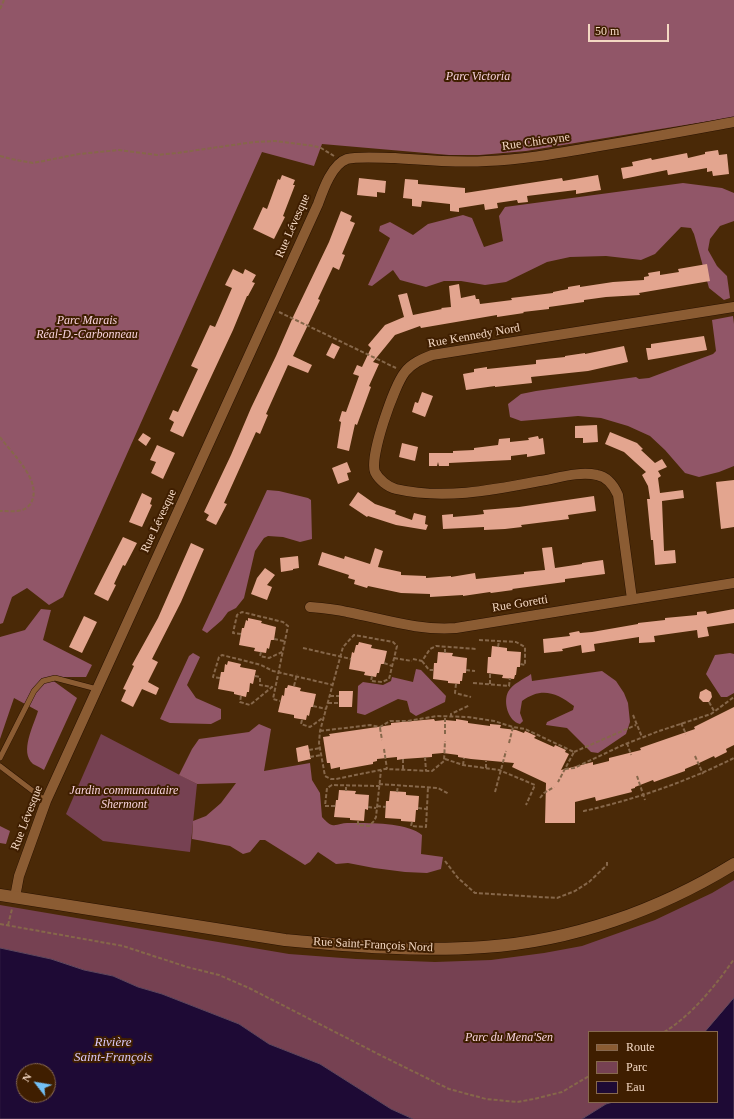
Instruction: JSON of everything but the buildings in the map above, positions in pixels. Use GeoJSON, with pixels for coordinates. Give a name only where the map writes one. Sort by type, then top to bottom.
{"type":"FeatureCollection","features":[{"type":"Feature","properties":{"kind":"street","name":"Rue Chicoyne"},"geometry":{"type":"LineString","coordinates":[[341,162],[347,159],[375,157],[449,161],[514,159],[603,146],[734,122]]}},
{"type":"Feature","properties":{"kind":"street","name":"Rue Lévesque"},"geometry":{"type":"LineString","coordinates":[[15,897],[19,876],[46,801],[271,308],[330,174],[341,162]]}},
{"type":"Feature","properties":{"kind":"street","name":"Rue Kennedy Nord"},"geometry":{"type":"LineString","coordinates":[[632,599],[618,495],[608,480],[599,475],[580,474],[450,494],[430,494],[394,488],[386,484],[375,472],[376,450],[389,405],[395,389],[405,372],[412,364],[432,355],[734,307]]}},
{"type":"Feature","properties":{"kind":"street","name":"Rue Goretti"},"geometry":{"type":"LineString","coordinates":[[310,607],[348,612],[414,626],[441,629],[468,626],[734,583]]}},
{"type":"Feature","properties":{"kind":"street","name":"Rue Saint-François Nord"},"geometry":{"type":"LineString","coordinates":[[0,894],[285,940],[418,948],[479,948],[554,937],[580,931],[636,913],[681,894],[734,864]]}},
{"type":"Feature","properties":{"kind":"lane"},"geometry":{"type":"LineString","coordinates":[[0,758],[34,691],[43,681],[55,678],[97,689]]}},
{"type":"Feature","properties":{"kind":"lane"},"geometry":{"type":"LineString","coordinates":[[0,766],[46,801]]}},
{"type":"Feature","properties":{"kind":"path"},"geometry":{"type":"LineString","coordinates":[[0,9],[4,0]]}},
{"type":"Feature","properties":{"kind":"path"},"geometry":{"type":"LineString","coordinates":[[0,156],[34,163],[79,154],[120,150],[157,155],[254,142],[275,141],[321,148],[335,156],[341,162]]}},
{"type":"Feature","properties":{"kind":"path"},"geometry":{"type":"LineString","coordinates":[[271,308],[405,372]]}},
{"type":"Feature","properties":{"kind":"path"},"geometry":{"type":"LineString","coordinates":[[0,437],[26,469],[32,481],[34,497],[29,506],[21,511],[0,511]]}},
{"type":"Feature","properties":{"kind":"path"},"geometry":{"type":"LineString","coordinates":[[241,634],[234,633],[237,616],[242,612],[283,622],[288,626],[273,688],[272,699],[280,701]]}},
{"type":"Feature","properties":{"kind":"path"},"geometry":{"type":"LineString","coordinates":[[372,676],[371,681],[382,682],[389,679],[397,646],[393,642],[354,635],[343,648],[320,731],[320,748],[325,776],[331,779],[387,769],[432,771],[445,759],[445,741]]}},
{"type":"Feature","properties":{"kind":"path"},"geometry":{"type":"LineString","coordinates":[[274,639],[285,641]]}},
{"type":"Feature","properties":{"kind":"path"},"geometry":{"type":"LineString","coordinates":[[478,640],[516,642],[525,647],[525,665],[520,664]]}},
{"type":"Feature","properties":{"kind":"path"},"geometry":{"type":"LineString","coordinates":[[498,647],[499,641]]}},
{"type":"Feature","properties":{"kind":"path"},"geometry":{"type":"LineString","coordinates":[[422,662],[430,649],[436,646],[477,649]]}},
{"type":"Feature","properties":{"kind":"path"},"geometry":{"type":"LineString","coordinates":[[445,646],[445,653]]}},
{"type":"Feature","properties":{"kind":"path"},"geometry":{"type":"LineString","coordinates":[[303,648],[351,659]]}},
{"type":"Feature","properties":{"kind":"path"},"geometry":{"type":"LineString","coordinates":[[261,652],[260,656],[269,658],[282,652]]}},
{"type":"Feature","properties":{"kind":"path"},"geometry":{"type":"LineString","coordinates":[[220,678],[213,677],[218,656],[222,655],[261,665],[278,672],[296,675],[333,685]]}},
{"type":"Feature","properties":{"kind":"path"},"geometry":{"type":"LineString","coordinates":[[234,658],[234,663]]}},
{"type":"Feature","properties":{"kind":"path"},"geometry":{"type":"LineString","coordinates":[[394,658],[422,662],[429,670],[433,670]]}},
{"type":"Feature","properties":{"kind":"path"},"geometry":{"type":"LineString","coordinates":[[384,663],[392,666]]}},
{"type":"Feature","properties":{"kind":"path"},"geometry":{"type":"LineString","coordinates":[[466,670],[475,671]]}},
{"type":"Feature","properties":{"kind":"path"},"geometry":{"type":"LineString","coordinates":[[490,674],[490,684]]}},
{"type":"Feature","properties":{"kind":"path"},"geometry":{"type":"LineString","coordinates":[[294,686],[296,675]]}},
{"type":"Feature","properties":{"kind":"path"},"geometry":{"type":"LineString","coordinates":[[255,676],[260,677],[260,685],[273,688]]}},
{"type":"Feature","properties":{"kind":"path"},"geometry":{"type":"LineString","coordinates":[[473,683],[509,686],[510,678]]}},
{"type":"Feature","properties":{"kind":"path"},"geometry":{"type":"LineString","coordinates":[[456,684],[455,693],[471,697]]}},
{"type":"Feature","properties":{"kind":"path"},"geometry":{"type":"LineString","coordinates":[[241,696],[240,702],[250,705],[273,688]]}},
{"type":"Feature","properties":{"kind":"path"},"geometry":{"type":"LineString","coordinates":[[330,696],[339,696]]}},
{"type":"Feature","properties":{"kind":"path"},"geometry":{"type":"LineString","coordinates":[[565,769],[574,768],[642,737],[705,716],[734,698]]}},
{"type":"Feature","properties":{"kind":"path"},"geometry":{"type":"LineString","coordinates":[[709,702],[714,711]]}},
{"type":"Feature","properties":{"kind":"path"},"geometry":{"type":"LineString","coordinates":[[328,703],[339,703]]}},
{"type":"Feature","properties":{"kind":"path"},"geometry":{"type":"LineString","coordinates":[[451,717],[451,714],[470,705]]}},
{"type":"Feature","properties":{"kind":"path"},"geometry":{"type":"LineString","coordinates":[[313,706],[326,709]]}},
{"type":"Feature","properties":{"kind":"path"},"geometry":{"type":"LineString","coordinates":[[633,715],[642,737]]}},
{"type":"Feature","properties":{"kind":"path"},"geometry":{"type":"LineString","coordinates":[[320,731],[370,725],[380,727],[390,721],[408,721],[438,716],[487,719],[525,730],[574,752]]}},
{"type":"Feature","properties":{"kind":"path"},"geometry":{"type":"LineString","coordinates":[[445,716],[445,734]]}},
{"type":"Feature","properties":{"kind":"path"},"geometry":{"type":"LineString","coordinates":[[302,720],[301,724],[310,727],[324,717]]}},
{"type":"Feature","properties":{"kind":"path"},"geometry":{"type":"LineString","coordinates":[[681,723],[686,734]]}},
{"type":"Feature","properties":{"kind":"path"},"geometry":{"type":"LineString","coordinates":[[558,782],[574,752],[636,725]]}},
{"type":"Feature","properties":{"kind":"path"},"geometry":{"type":"LineString","coordinates":[[380,727],[382,740]]}},
{"type":"Feature","properties":{"kind":"path"},"geometry":{"type":"LineString","coordinates":[[509,742],[513,727]]}},
{"type":"Feature","properties":{"kind":"path"},"geometry":{"type":"LineString","coordinates":[[627,743],[630,755]]}},
{"type":"Feature","properties":{"kind":"path"},"geometry":{"type":"LineString","coordinates":[[309,750],[320,748]]}},
{"type":"Feature","properties":{"kind":"path"},"geometry":{"type":"LineString","coordinates":[[384,749],[387,769]]}},
{"type":"Feature","properties":{"kind":"path"},"geometry":{"type":"LineString","coordinates":[[495,792],[506,751]]}},
{"type":"Feature","properties":{"kind":"path"},"geometry":{"type":"LineString","coordinates":[[310,757],[321,755]]}},
{"type":"Feature","properties":{"kind":"path"},"geometry":{"type":"LineString","coordinates":[[695,756],[703,774]]}},
{"type":"Feature","properties":{"kind":"path"},"geometry":{"type":"LineString","coordinates":[[425,757],[426,771]]}},
{"type":"Feature","properties":{"kind":"path"},"geometry":{"type":"LineString","coordinates":[[463,765],[464,758]]}},
{"type":"Feature","properties":{"kind":"path"},"geometry":{"type":"LineString","coordinates":[[584,812],[643,795],[703,774],[734,758]]}},
{"type":"Feature","properties":{"kind":"path"},"geometry":{"type":"LineString","coordinates":[[445,759],[463,765],[501,771],[535,785],[526,805]]}},
{"type":"Feature","properties":{"kind":"path"},"geometry":{"type":"LineString","coordinates":[[403,760],[403,770]]}},
{"type":"Feature","properties":{"kind":"path"},"geometry":{"type":"LineString","coordinates":[[486,761],[486,768]]}},
{"type":"Feature","properties":{"kind":"path"},"geometry":{"type":"LineString","coordinates":[[358,821],[358,825],[369,826],[374,821],[377,807],[380,770]]}},
{"type":"Feature","properties":{"kind":"path"},"geometry":{"type":"LineString","coordinates":[[637,776],[645,800]]}},
{"type":"Feature","properties":{"kind":"path"},"geometry":{"type":"LineString","coordinates":[[335,806],[325,806],[327,788],[332,785],[398,785],[428,787],[438,788],[449,794]]}},
{"type":"Feature","properties":{"kind":"path"},"geometry":{"type":"LineString","coordinates":[[346,785],[346,791]]}},
{"type":"Feature","properties":{"kind":"path"},"geometry":{"type":"LineString","coordinates":[[397,792],[398,785]]}},
{"type":"Feature","properties":{"kind":"path"},"geometry":{"type":"LineString","coordinates":[[412,822],[411,826],[426,827],[428,787]]}},
{"type":"Feature","properties":{"kind":"path"},"geometry":{"type":"LineString","coordinates":[[540,798],[544,793],[554,787]]}},
{"type":"Feature","properties":{"kind":"path"},"geometry":{"type":"LineString","coordinates":[[368,807],[386,807]]}},
{"type":"Feature","properties":{"kind":"path"},"geometry":{"type":"LineString","coordinates":[[418,808],[427,809]]}},
{"type":"Feature","properties":{"kind":"path"},"geometry":{"type":"LineString","coordinates":[[445,861],[458,878],[475,893],[557,898],[575,891],[589,882],[607,865],[607,860]]}},
{"type":"Feature","properties":{"kind":"path"},"geometry":{"type":"LineString","coordinates":[[8,925],[15,897]]}},
{"type":"Feature","properties":{"kind":"path"},"geometry":{"type":"LineString","coordinates":[[0,924],[123,946],[187,967],[219,975],[249,988],[449,1089],[486,1099],[517,1102],[534,1100],[562,1092],[588,1077]]}},
{"type":"Feature","properties":{"kind":"path"},"geometry":{"type":"LineString","coordinates":[[666,1031],[672,1027],[702,999],[723,975],[734,959]]}},
{"type":"Feature","properties":{"kind":"green space"},"geometry":{"type":"Polygon","coordinates":[[[0,0],[734,0],[734,117],[526,151],[480,155],[449,155],[322,144],[314,166],[262,152],[63,597],[49,605],[27,588],[12,597],[3,623],[0,624],[0,0]]]}},
{"type":"Feature","properties":{"kind":"green space"},"geometry":{"type":"Polygon","coordinates":[[[683,183],[722,188],[734,193],[734,221],[720,226],[710,239],[708,250],[717,266],[727,276],[730,298],[724,300],[709,288],[694,234],[691,228],[681,227],[655,254],[641,260],[606,256],[570,257],[547,262],[506,282],[485,285],[461,281],[444,281],[426,287],[400,280],[393,270],[372,286],[368,285],[390,238],[379,231],[380,226],[390,222],[413,235],[428,224],[463,215],[472,218],[484,247],[503,241],[499,216],[505,207],[683,183]]]}},
{"type":"Feature","properties":{"kind":"green space"},"geometry":{"type":"Polygon","coordinates":[[[733,316],[734,466],[719,472],[699,477],[685,473],[665,450],[650,436],[628,426],[601,418],[578,416],[521,421],[510,417],[508,404],[521,394],[636,377],[639,379],[649,378],[713,354],[716,351],[712,320],[733,316]]]}},
{"type":"Feature","properties":{"kind":"green space"},"geometry":{"type":"Polygon","coordinates":[[[267,490],[279,491],[311,500],[312,539],[300,542],[283,537],[268,536],[264,538],[255,551],[244,598],[236,608],[228,612],[222,620],[207,633],[202,630],[267,490]]]}},
{"type":"Feature","properties":{"kind":"green space"},"geometry":{"type":"Polygon","coordinates":[[[41,609],[51,610],[43,640],[92,665],[86,677],[48,677],[77,698],[44,770],[33,764],[27,753],[29,738],[38,711],[14,698],[0,739],[0,637],[25,630],[41,609]]]}},
{"type":"Feature","properties":{"kind":"green space"},"geometry":{"type":"Polygon","coordinates":[[[193,653],[200,657],[187,685],[196,698],[221,709],[221,719],[211,724],[170,723],[160,719],[189,656],[193,653]]]}},
{"type":"Feature","properties":{"kind":"green space"},"geometry":{"type":"Polygon","coordinates":[[[730,653],[734,654],[734,693],[727,697],[721,697],[706,674],[715,655],[730,653]]]}},
{"type":"Feature","properties":{"kind":"green space"},"geometry":{"type":"Polygon","coordinates":[[[416,669],[421,670],[446,696],[445,702],[416,716],[410,712],[407,701],[398,699],[365,715],[357,713],[358,686],[363,682],[383,685],[391,681],[392,677],[413,682],[416,669]]]}},
{"type":"Feature","properties":{"kind":"green space"},"geometry":{"type":"Polygon","coordinates":[[[602,671],[616,681],[624,693],[628,703],[630,722],[626,734],[598,753],[591,752],[567,728],[546,725],[547,722],[573,710],[574,706],[561,697],[548,693],[542,693],[536,694],[522,701],[520,713],[523,721],[520,724],[512,719],[506,706],[507,696],[510,689],[531,674],[532,681],[602,671]]]}},
{"type":"Feature","properties":{"kind":"green space"},"geometry":{"type":"Polygon","coordinates":[[[259,724],[271,729],[264,771],[310,763],[312,780],[320,793],[322,817],[328,823],[334,825],[365,823],[397,825],[415,831],[422,835],[421,854],[443,857],[441,869],[427,873],[405,872],[348,863],[336,864],[318,852],[310,862],[305,865],[265,840],[260,840],[250,852],[243,854],[230,846],[192,839],[193,821],[206,816],[221,803],[236,783],[197,784],[179,775],[192,749],[199,739],[249,732],[259,724]]]}},
{"type":"Feature","properties":{"kind":"green space","name":"Jardin communautaire Shermont"},"geometry":{"type":"Polygon","coordinates":[[[101,734],[197,784],[190,852],[103,841],[66,814],[101,734]]]}},
{"type":"Feature","properties":{"kind":"green space"},"geometry":{"type":"Polygon","coordinates":[[[0,826],[10,831],[6,844],[0,843],[0,826]]]}},
{"type":"Feature","properties":{"kind":"green space","name":"Parc du Mena'Sen"},"geometry":{"type":"Polygon","coordinates":[[[734,880],[734,998],[706,1031],[588,1031],[588,1103],[610,1103],[582,1119],[413,1119],[391,1109],[320,1064],[269,1044],[239,1024],[162,994],[138,987],[113,976],[84,970],[51,959],[0,948],[0,905],[289,954],[356,959],[435,962],[491,960],[582,946],[655,920],[712,893],[734,880]]]}},
{"type":"Feature","properties":{"kind":"water","name":"Rivière Saint-François"},"geometry":{"type":"Polygon","coordinates":[[[0,948],[51,959],[84,970],[113,976],[138,987],[162,994],[239,1024],[269,1044],[320,1064],[391,1109],[413,1119],[0,1119],[0,948]]]}},
{"type":"Feature","properties":{"kind":"water"},"geometry":{"type":"Polygon","coordinates":[[[734,998],[734,1119],[582,1119],[610,1103],[718,1103],[718,1031],[706,1031],[734,998]]]}},
{"type":"Feature","properties":{"kind":"park label","name":"Parc Victoria"},"geometry":{"type":"Point","coordinates":[478,77]}},
{"type":"Feature","properties":{"kind":"park label","name":"Parc Marais Réal-D.-Carbonneau"},"geometry":{"type":"Point","coordinates":[87,328]}}]}
